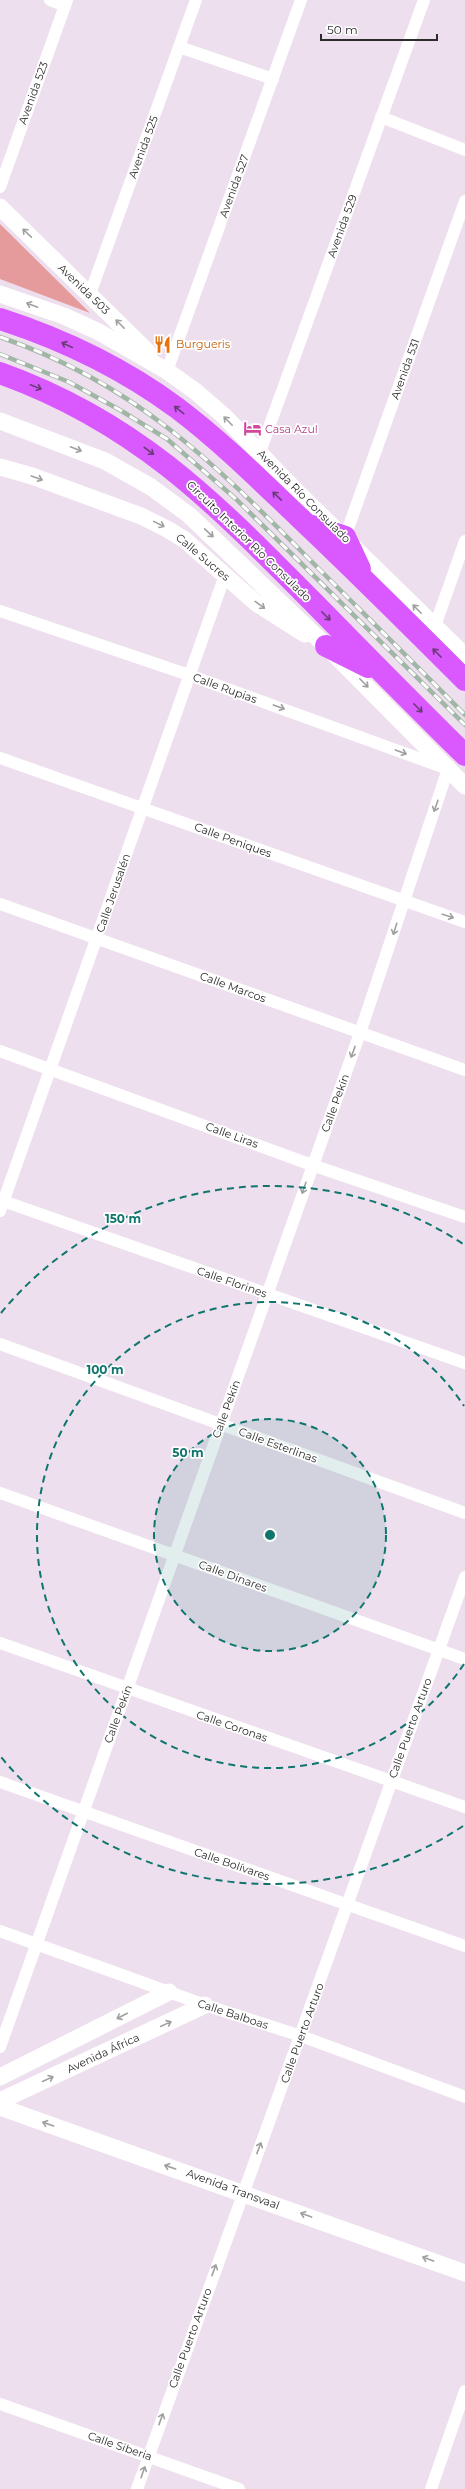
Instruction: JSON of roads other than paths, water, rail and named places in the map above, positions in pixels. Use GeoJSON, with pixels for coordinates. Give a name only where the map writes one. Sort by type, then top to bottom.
{"type":"FeatureCollection","features":[{"type":"Feature","properties":{"kind":"highway"},"geometry":{"type":"LineString","coordinates":[[0,319],[67,345],[125,374],[153,392],[226,448],[366,581],[465,680]]}},
{"type":"Feature","properties":{"kind":"highway","name":"Circuito Interior Río Consulado"},"geometry":{"type":"LineString","coordinates":[[0,373],[58,396],[96,416],[136,441],[203,493],[257,545],[465,755]]}},
{"type":"Feature","properties":{"kind":"highway"},"geometry":{"type":"LineString","coordinates":[[305,523],[345,537],[366,581]]}},
{"type":"Feature","properties":{"kind":"highway"},"geometry":{"type":"LineString","coordinates":[[326,646],[385,675]]}},
{"type":"Feature","properties":{"kind":"main road","name":"Avenida 503"},"geometry":{"type":"LineString","coordinates":[[0,207],[168,371]]}},
{"type":"Feature","properties":{"kind":"main road","name":"Avenida Río Consulado"},"geometry":{"type":"LineString","coordinates":[[0,294],[64,316],[99,332],[168,371],[224,416],[292,487],[435,626],[461,649]]}},
{"type":"Feature","properties":{"kind":"main road"},"geometry":{"type":"LineString","coordinates":[[0,421],[87,453],[128,473],[157,492],[206,530],[326,646],[465,786]]}},
{"type":"Feature","properties":{"kind":"main road","name":"Calle Sucres"},"geometry":{"type":"LineString","coordinates":[[0,467],[32,476],[141,516],[184,540],[273,614],[326,646]]}},
{"type":"Feature","properties":{"kind":"main road"},"geometry":{"type":"LineString","coordinates":[[0,2077],[169,1992]]}},
{"type":"Feature","properties":{"kind":"main road","name":"Avenida África"},"geometry":{"type":"LineString","coordinates":[[0,2101],[205,2005]]}},
{"type":"Feature","properties":{"kind":"main road","name":"Avenida Transvaal"},"geometry":{"type":"LineString","coordinates":[[0,2107],[242,2192],[465,2273]]}},
{"type":"Feature","properties":{"kind":"street"},"geometry":{"type":"LineString","coordinates":[[50,0],[66,3]]}},
{"type":"Feature","properties":{"kind":"street","name":"Avenida 525"},"geometry":{"type":"LineString","coordinates":[[90,294],[196,0]]}},
{"type":"Feature","properties":{"kind":"street","name":"Avenida 527"},"geometry":{"type":"LineString","coordinates":[[168,371],[301,0]]}},
{"type":"Feature","properties":{"kind":"street","name":"Avenida 529"},"geometry":{"type":"LineString","coordinates":[[260,452],[424,0]]}},
{"type":"Feature","properties":{"kind":"street","name":"Avenida 523"},"geometry":{"type":"LineString","coordinates":[[0,187],[66,3]]}},
{"type":"Feature","properties":{"kind":"street"},"geometry":{"type":"LineString","coordinates":[[179,47],[273,79]]}},
{"type":"Feature","properties":{"kind":"street"},"geometry":{"type":"LineString","coordinates":[[381,117],[465,150]]}},
{"type":"Feature","properties":{"kind":"street","name":"Avenida 531"},"geometry":{"type":"LineString","coordinates":[[345,537],[465,201]]}},
{"type":"Feature","properties":{"kind":"street"},"geometry":{"type":"LineString","coordinates":[[435,626],[465,541]]}},
{"type":"Feature","properties":{"kind":"street","name":"Calle Jerusalén"},"geometry":{"type":"LineString","coordinates":[[1,1204],[225,575]]}},
{"type":"Feature","properties":{"kind":"street","name":"Calle Rupias"},"geometry":{"type":"LineString","coordinates":[[0,611],[189,675],[448,769]]}},
{"type":"Feature","properties":{"kind":"street","name":"Calle Peniques"},"geometry":{"type":"LineString","coordinates":[[0,758],[143,807],[465,922]]}},
{"type":"Feature","properties":{"kind":"street","name":"Calle Pekín"},"geometry":{"type":"LineString","coordinates":[[0,2047],[35,1943],[127,1689],[312,1164],[360,1033],[448,769]]}},
{"type":"Feature","properties":{"kind":"street","name":"Calle Marcos"},"geometry":{"type":"LineString","coordinates":[[0,904],[465,1070]]}},
{"type":"Feature","properties":{"kind":"street","name":"Calle Liras"},"geometry":{"type":"LineString","coordinates":[[0,1050],[312,1164],[465,1217]]}},
{"type":"Feature","properties":{"kind":"street","name":"Calle Florines"},"geometry":{"type":"LineString","coordinates":[[1,1204],[465,1363]]}},
{"type":"Feature","properties":{"kind":"street","name":"Calle Esterlinas"},"geometry":{"type":"LineString","coordinates":[[0,1344],[465,1513]]}},
{"type":"Feature","properties":{"kind":"street","name":"Calle Dinares"},"geometry":{"type":"LineString","coordinates":[[0,1493],[465,1659]]}},
{"type":"Feature","properties":{"kind":"street","name":"Calle Puerto Arturo"},"geometry":{"type":"LineString","coordinates":[[137,2489],[242,2192],[301,2036],[465,1577]]}},
{"type":"Feature","properties":{"kind":"street","name":"Calle Coronas"},"geometry":{"type":"LineString","coordinates":[[0,1643],[465,1807]]}},
{"type":"Feature","properties":{"kind":"street","name":"Calle Bolívares"},"geometry":{"type":"LineString","coordinates":[[0,1782],[465,1946]]}},
{"type":"Feature","properties":{"kind":"street","name":"Calle Balboas"},"geometry":{"type":"LineString","coordinates":[[0,1931],[205,2005],[301,2036],[465,2097]]}},
{"type":"Feature","properties":{"kind":"street"},"geometry":{"type":"LineString","coordinates":[[431,2489],[465,2391]]}},
{"type":"Feature","properties":{"kind":"street","name":"Calle Siberia"},"geometry":{"type":"LineString","coordinates":[[0,2404],[239,2489]]}},
{"type":"Feature","properties":{"kind":"railway"},"geometry":{"type":"LineString","coordinates":[[0,337],[48,356],[91,377],[131,401],[168,428],[238,489],[465,715]]}},
{"type":"Feature","properties":{"kind":"railway"},"geometry":{"type":"LineString","coordinates":[[0,354],[69,382],[120,410],[167,439],[236,499],[465,725]]}},
{"type":"Feature","properties":{"kind":"place","name":"Burgueris"},"geometry":{"type":"Point","coordinates":[163,344]}},
{"type":"Feature","properties":{"kind":"place","name":"Casa Azul"},"geometry":{"type":"Point","coordinates":[252,429]}}]}
